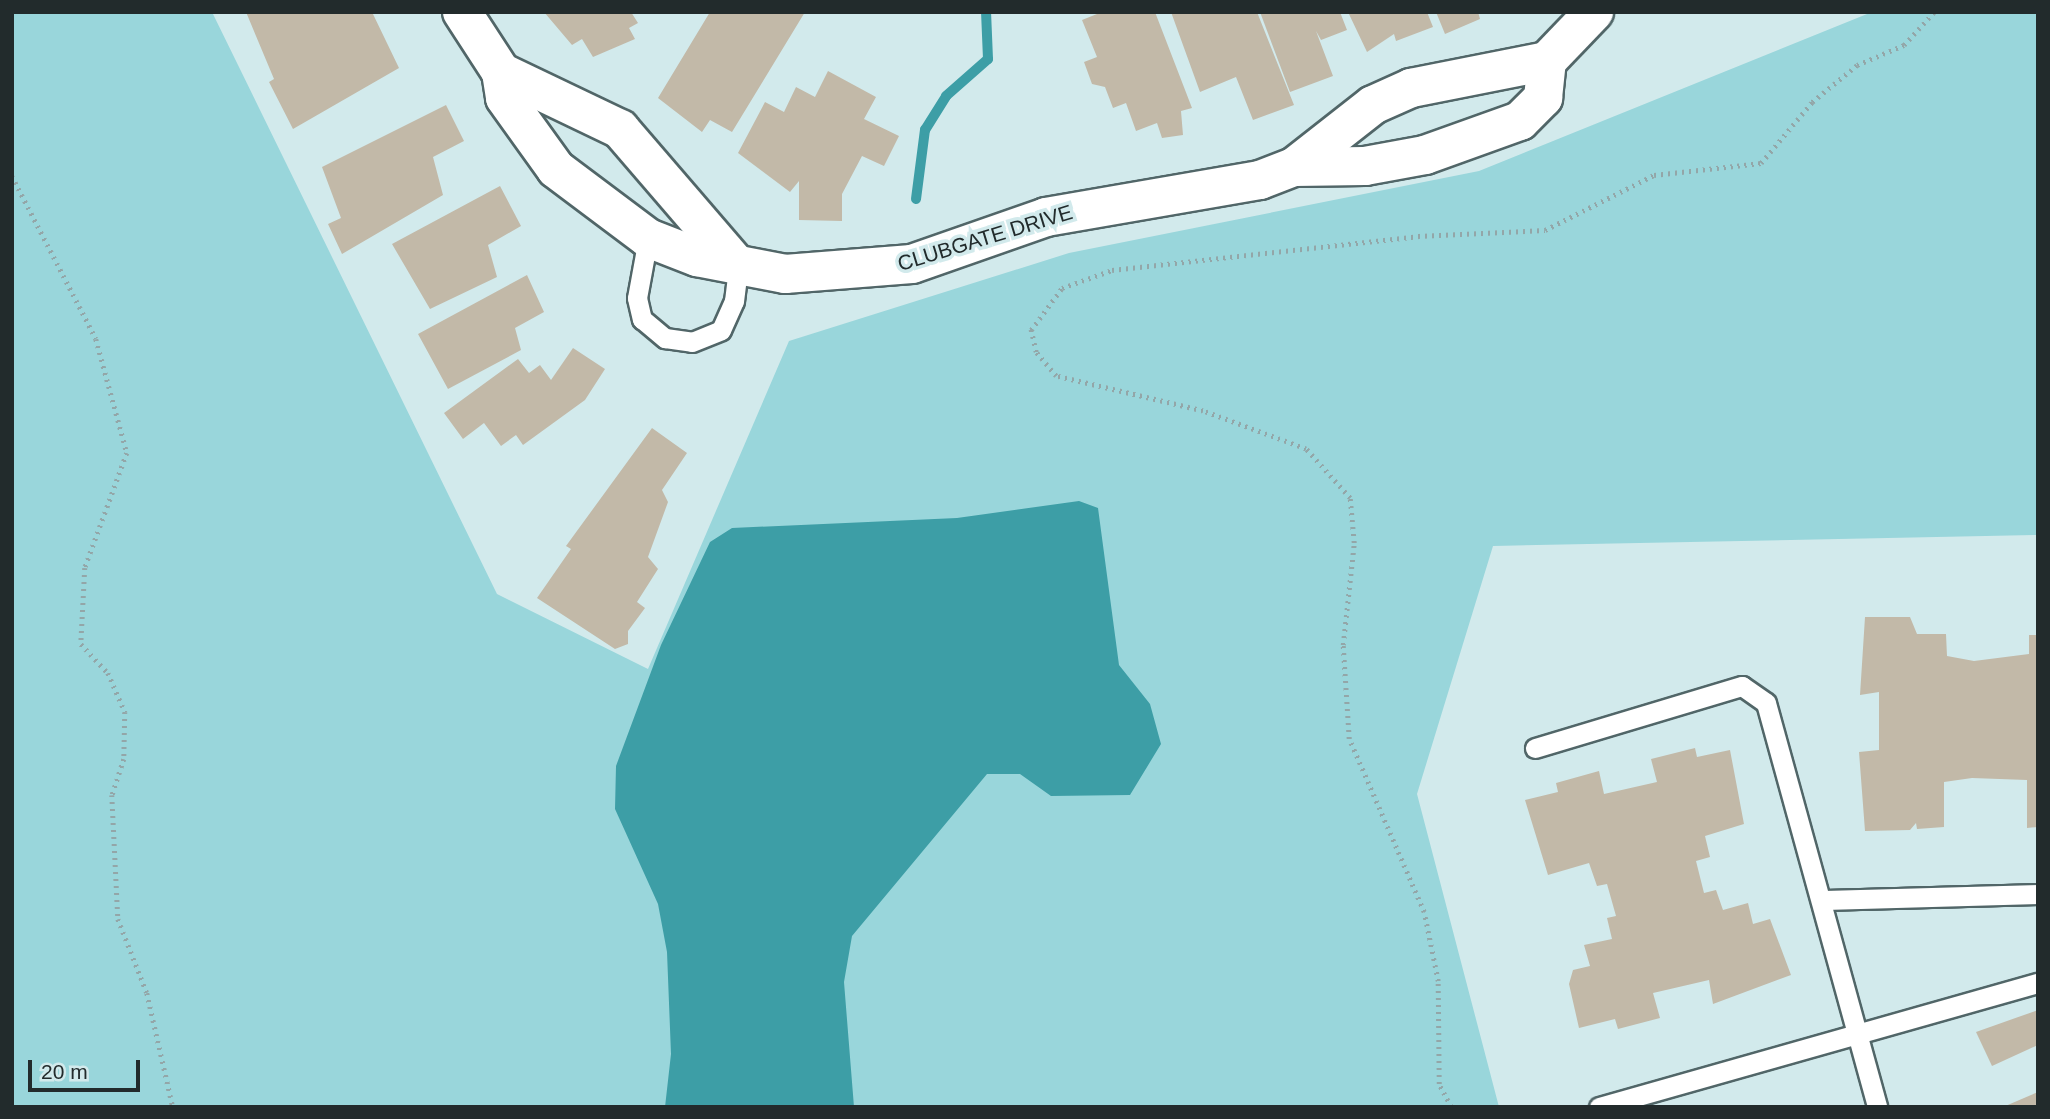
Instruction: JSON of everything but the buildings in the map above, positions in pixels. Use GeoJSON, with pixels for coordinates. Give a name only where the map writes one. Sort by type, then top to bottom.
{"type":"FeatureCollection","features":[{"type":"Feature","properties":{"kind":"street","name":"CLUBGATE DRIVE"},"geometry":{"type":"LineString","coordinates":[[462,12],[501,72],[505,98],[555,169],[648,238],[738,266],[785,275],[872,271],[1046,217],[1260,180],[1294,167],[1365,166],[1472,142],[1520,121],[1543,97],[1547,61]]}},
{"type":"Feature","properties":{"kind":"street"},"geometry":{"type":"LineString","coordinates":[[1294,167],[1373,105],[1411,88],[1547,61],[1594,12]]}},
{"type":"Feature","properties":{"kind":"street"},"geometry":{"type":"LineString","coordinates":[[501,72],[620,129],[738,266]]}},
{"type":"Feature","properties":{"kind":"lane"},"geometry":{"type":"LineString","coordinates":[[648,238],[637,298],[642,319],[665,338],[692,342],[721,330],[734,301],[738,266]]}},
{"type":"Feature","properties":{"kind":"lane"},"geometry":{"type":"LineString","coordinates":[[1535,748],[1742,686],[1766,703],[1825,900],[1877,1107]]}},
{"type":"Feature","properties":{"kind":"lane"},"geometry":{"type":"LineString","coordinates":[[1825,900],[2038,894]]}},
{"type":"Feature","properties":{"kind":"lane"},"geometry":{"type":"LineString","coordinates":[[1599,1107],[2038,983]]}},
{"type":"Feature","properties":{"kind":"path"},"geometry":{"type":"LineString","coordinates":[[1451,1107],[1439,1084],[1438,981],[1424,912],[1349,739],[1343,645],[1354,544],[1350,498],[1306,449],[1203,411],[1056,376],[1036,352],[1031,330],[1062,288],[1112,270],[1418,236],[1545,230],[1654,175],[1761,163],[1812,102],[1857,65],[1904,45],[1934,12]]}},
{"type":"Feature","properties":{"kind":"path"},"geometry":{"type":"LineString","coordinates":[[12,176],[96,339],[127,453],[85,568],[81,644],[108,673],[125,712],[124,759],[112,795],[118,919],[147,993],[173,1107]]}},
{"type":"Feature","properties":{"kind":"shaded area"},"geometry":{"type":"Polygon","coordinates":[[[12,12],[212,12],[497,594],[648,669],[789,341],[1069,253],[1479,171],[1872,12],[2038,12],[2038,535],[1493,546],[1417,794],[1499,1107],[12,1107],[12,12]]]}},
{"type":"Feature","properties":{"kind":"shaded area"},"geometry":{"type":"Polygon","coordinates":[[[1079,501],[1098,508],[1119,665],[1150,704],[1161,744],[1130,795],[1051,796],[1020,774],[987,774],[852,936],[844,982],[854,1107],[665,1107],[671,1054],[667,952],[658,904],[615,809],[616,766],[661,645],[710,542],[732,528],[957,518],[1079,501]]]}},
{"type":"Feature","properties":{"kind":"waterway"},"geometry":{"type":"LineString","coordinates":[[916,199],[925,130],[946,96],[988,59],[986,12]]}}]}
